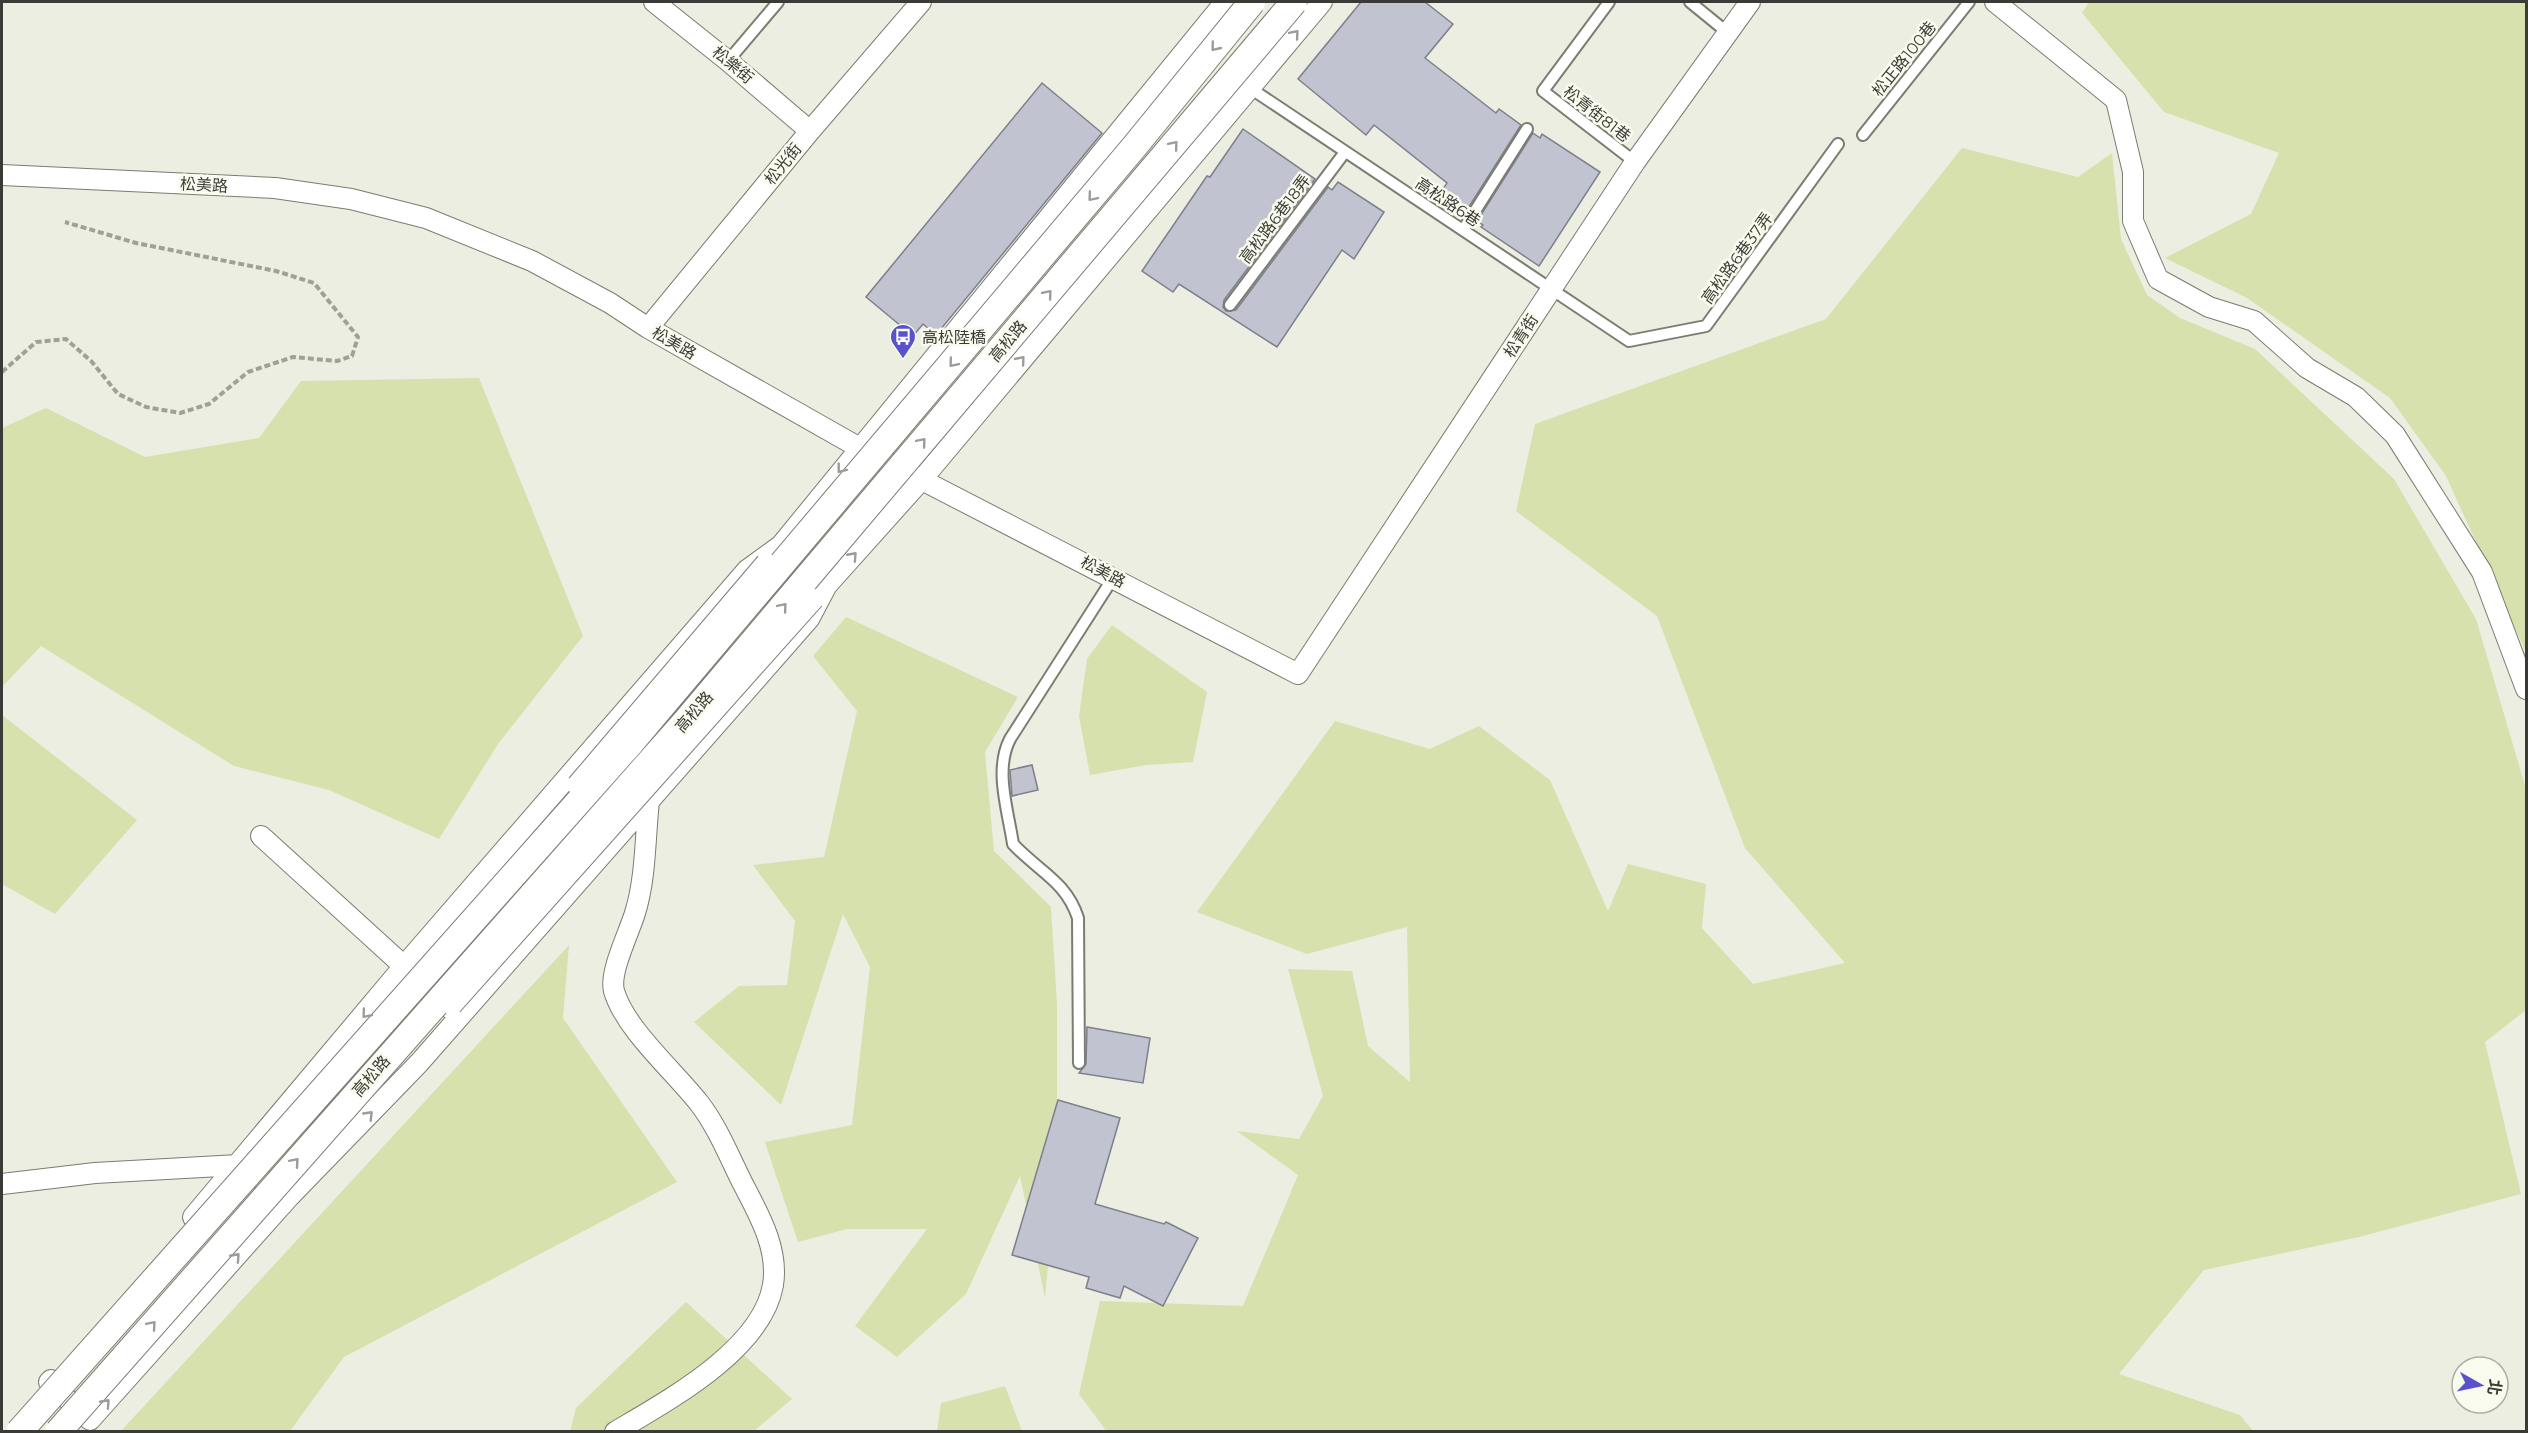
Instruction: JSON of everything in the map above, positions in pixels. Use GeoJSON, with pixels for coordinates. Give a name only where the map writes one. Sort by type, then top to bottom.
{"type":"FeatureCollection","features":[{"type":"Feature","properties":{"kind":"street","name":"松樂街"},"geometry":{"type":"LineString","coordinates":[[654,2],[729,61],[810,131]]}},
{"type":"Feature","properties":{"kind":"street","name":"松光街"},"geometry":{"type":"LineString","coordinates":[[648,328],[810,131],[921,2]]}},
{"type":"Feature","properties":{"kind":"street","name":"高松路"},"geometry":{"type":"LineString","coordinates":[[388,1038],[400,993],[766,563],[858,447],[1225,2]]}},
{"type":"Feature","properties":{"kind":"street","name":"高松路"},"geometry":{"type":"LineString","coordinates":[[58,1431],[388,1038],[628,745],[804,540],[1134,147],[1252,2]]}},
{"type":"Feature","properties":{"kind":"street","name":"高松路"},"geometry":{"type":"LineString","coordinates":[[19,1431],[685,722],[1294,2]]}},
{"type":"Feature","properties":{"kind":"street","name":"高松路"},"geometry":{"type":"LineString","coordinates":[[388,1038],[435,1024],[923,478],[1322,2]]}},
{"type":"Feature","properties":{"kind":"street","name":"松青街"},"geometry":{"type":"LineString","coordinates":[[1298,674],[1635,162],[1750,2]]}},
{"type":"Feature","properties":{"kind":"street"},"geometry":{"type":"LineString","coordinates":[[1995,2],[2115,100],[2133,172],[2133,221],[2158,279],[2209,307],[2254,321],[2307,368],[2356,397],[2395,435],[2482,572],[2526,689]]}},
{"type":"Feature","properties":{"kind":"street","name":"松美路"},"geometry":{"type":"LineString","coordinates":[[2,176],[275,188],[351,199],[426,218],[532,261],[610,303],[648,328],[858,447],[923,478],[1298,674]]}},
{"type":"Feature","properties":{"kind":"street","name":"高松路"},"geometry":{"type":"LineString","coordinates":[[780,546],[747,570],[404,966],[238,1165],[49,1382],[90,1420],[290,1196],[459,1017],[809,619],[828,583]]}},
{"type":"Feature","properties":{"kind":"street"},"geometry":{"type":"LineString","coordinates":[[615,1431],[684,1392],[742,1342],[767,1307],[774,1283],[772,1255],[764,1223],[716,1131],[700,1104],[622,1012],[613,989],[616,967],[639,894],[649,801]]}},
{"type":"Feature","properties":{"kind":"street"},"geometry":{"type":"LineString","coordinates":[[261,836],[459,1017]]}},
{"type":"Feature","properties":{"kind":"street"},"geometry":{"type":"LineString","coordinates":[[2,1184],[95,1173],[238,1165],[290,1196]]}},
{"type":"Feature","properties":{"kind":"lane"},"geometry":{"type":"LineString","coordinates":[[729,61],[778,2]]}},
{"type":"Feature","properties":{"kind":"lane","name":"松青街81巷"},"geometry":{"type":"LineString","coordinates":[[1609,2],[1543,91],[1635,162]]}},
{"type":"Feature","properties":{"kind":"lane"},"geometry":{"type":"LineString","coordinates":[[1690,2],[1728,33]]}},
{"type":"Feature","properties":{"kind":"lane","name":"松正路100巷"},"geometry":{"type":"LineString","coordinates":[[1863,135],[1970,2]]}},
{"type":"Feature","properties":{"kind":"lane","name":"高松路6巷"},"geometry":{"type":"LineString","coordinates":[[1250,88],[1629,341]]}},
{"type":"Feature","properties":{"kind":"lane"},"geometry":{"type":"LineString","coordinates":[[1462,230],[1527,129]]}},
{"type":"Feature","properties":{"kind":"lane","name":"高松路6巷37弄"},"geometry":{"type":"LineString","coordinates":[[1629,341],[1706,326],[1838,144]]}},
{"type":"Feature","properties":{"kind":"lane","name":"高松路6巷18弄"},"geometry":{"type":"LineString","coordinates":[[1230,305],[1345,152]]}},
{"type":"Feature","properties":{"kind":"lane"},"geometry":{"type":"LineString","coordinates":[[1079,1063],[1078,918],[1071,898],[1051,876],[1013,844],[1001,768],[1002,753],[1113,578]]}},
{"type":"Feature","properties":{"kind":"path"},"geometry":{"type":"LineString","coordinates":[[2,372],[36,342],[66,339],[92,362],[118,394],[146,407],[180,413],[209,404],[248,372],[293,357],[337,361],[352,356],[358,337],[314,283],[276,271],[136,243],[65,222]]}},
{"type":"Feature","properties":{"kind":"green space"},"geometry":{"type":"Polygon","coordinates":[[[2089,2],[2526,2],[2526,652],[2446,476],[2390,398],[2247,298],[2165,258],[2251,214],[2279,153],[2164,112],[2082,13],[2089,2]]]}},
{"type":"Feature","properties":{"kind":"green space"},"geometry":{"type":"Polygon","coordinates":[[[1962,148],[2078,177],[2112,153],[2121,239],[2147,295],[2180,318],[2255,349],[2394,479],[2476,619],[2526,789],[2526,1010],[2485,1042],[2521,1194],[2359,1237],[2204,1270],[2119,1374],[2240,1415],[2253,1431],[1107,1432],[1079,1394],[1100,1301],[1243,1306],[1298,1175],[1237,1131],[1299,1139],[1323,1096],[1288,969],[1352,971],[1368,1046],[1410,1082],[1407,927],[1307,954],[1197,912],[1335,721],[1430,749],[1479,726],[1550,780],[1608,911],[1628,864],[1706,884],[1702,928],[1753,984],[1845,963],[1745,848],[1657,616],[1516,511],[1535,424],[1826,319],[1962,148]]]}},
{"type":"Feature","properties":{"kind":"green space"},"geometry":{"type":"Polygon","coordinates":[[[479,378],[583,636],[498,744],[439,839],[329,790],[234,766],[41,646],[2,687],[2,428],[46,408],[145,457],[259,438],[301,381],[479,378]]]}},
{"type":"Feature","properties":{"kind":"green space"},"geometry":{"type":"Polygon","coordinates":[[[846,617],[1018,697],[985,752],[994,851],[1051,907],[1057,1004],[1057,1168],[1045,1298],[1020,1176],[966,1294],[897,1357],[855,1326],[927,1229],[847,1229],[798,1242],[765,1142],[852,1125],[870,967],[843,914],[781,1105],[694,1022],[739,986],[787,985],[795,921],[753,865],[824,857],[857,711],[813,656],[846,617]]]}},
{"type":"Feature","properties":{"kind":"green space"},"geometry":{"type":"Polygon","coordinates":[[[1112,625],[1207,692],[1193,762],[1146,765],[1090,775],[1079,716],[1087,659],[1112,625]]]}},
{"type":"Feature","properties":{"kind":"green space"},"geometry":{"type":"Polygon","coordinates":[[[2,715],[137,820],[55,914],[2,884],[2,715]]]}},
{"type":"Feature","properties":{"kind":"green space"},"geometry":{"type":"Polygon","coordinates":[[[569,945],[563,1018],[677,1182],[344,1357],[290,1431],[121,1431],[569,945]]]}},
{"type":"Feature","properties":{"kind":"green space"},"geometry":{"type":"Polygon","coordinates":[[[686,1302],[792,1399],[754,1431],[570,1432],[576,1408],[686,1302]]]}},
{"type":"Feature","properties":{"kind":"green space"},"geometry":{"type":"Polygon","coordinates":[[[1005,1386],[1022,1431],[937,1431],[941,1403],[1005,1386]]]}},
{"type":"Feature","properties":{"kind":"building"},"geometry":{"type":"Polygon","coordinates":[[[1361,2],[1425,2],[1453,24],[1425,58],[1496,113],[1499,109],[1521,125],[1465,213],[1439,195],[1447,183],[1374,125],[1366,135],[1298,79],[1361,2]]]}},
{"type":"Feature","properties":{"kind":"building"},"geometry":{"type":"Polygon","coordinates":[[[1042,83],[1102,133],[936,335],[923,324],[913,336],[866,297],[1042,83]]]}},
{"type":"Feature","properties":{"kind":"building"},"geometry":{"type":"Polygon","coordinates":[[[1243,129],[1315,179],[1224,300],[1223,307],[1226,311],[1236,310],[1328,187],[1332,190],[1338,182],[1384,212],[1354,259],[1342,250],[1277,347],[1179,284],[1173,292],[1142,271],[1207,176],[1210,177],[1243,129]]]}},
{"type":"Feature","properties":{"kind":"building"},"geometry":{"type":"Polygon","coordinates":[[[1533,133],[1540,138],[1542,134],[1600,172],[1539,266],[1481,227],[1483,225],[1477,221],[1533,133]]]}},
{"type":"Feature","properties":{"kind":"building"},"geometry":{"type":"Polygon","coordinates":[[[1032,765],[1038,790],[1012,796],[1010,770],[1032,765]]]}},
{"type":"Feature","properties":{"kind":"building"},"geometry":{"type":"Polygon","coordinates":[[[1087,1027],[1150,1038],[1143,1083],[1079,1073],[1086,1064],[1087,1027]]]}},
{"type":"Feature","properties":{"kind":"building"},"geometry":{"type":"Polygon","coordinates":[[[1058,1100],[1120,1118],[1095,1204],[1164,1224],[1166,1222],[1198,1238],[1163,1306],[1124,1286],[1120,1298],[1086,1288],[1089,1277],[1012,1255],[1058,1100]]]}},
{"type":"Feature","properties":{"kind":"place","name":"高松陸橋"},"geometry":{"type":"Point","coordinates":[903,360]}}]}
